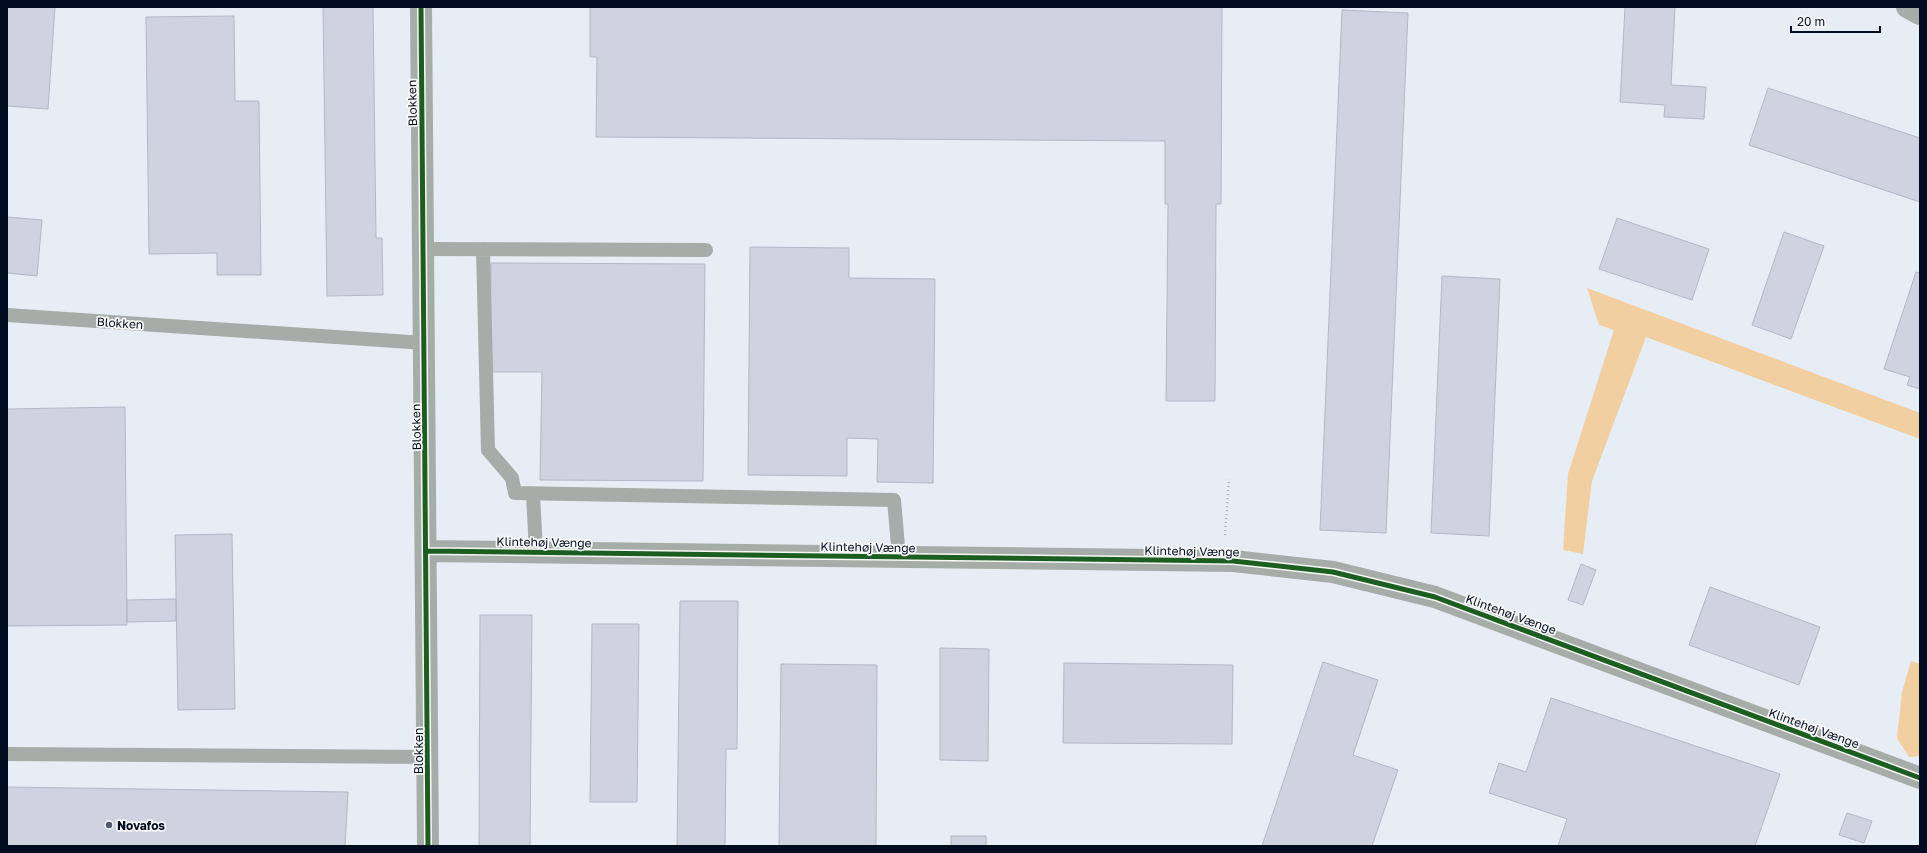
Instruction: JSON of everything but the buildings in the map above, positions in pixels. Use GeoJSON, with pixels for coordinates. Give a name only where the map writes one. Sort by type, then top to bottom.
{"type":"FeatureCollection","features":[{"type":"Feature","properties":{"kind":"street","name":"Blokken"},"geometry":{"type":"LineString","coordinates":[[421,7],[427,551],[428,846]]}},
{"type":"Feature","properties":{"kind":"street"},"geometry":{"type":"LineString","coordinates":[[1907,7],[1920,14]]}},
{"type":"Feature","properties":{"kind":"street","name":"Klintehøj Vænge"},"geometry":{"type":"LineString","coordinates":[[427,551],[1233,561],[1333,572],[1435,597],[1920,778]]}},
{"type":"Feature","properties":{"kind":"lane"},"geometry":{"type":"LineString","coordinates":[[424,249],[706,250]]}},
{"type":"Feature","properties":{"kind":"lane"},"geometry":{"type":"LineString","coordinates":[[483,249],[488,450],[512,478],[515,493],[894,500],[899,557]]}},
{"type":"Feature","properties":{"kind":"lane","name":"Blokken"},"geometry":{"type":"LineString","coordinates":[[7,315],[425,343]]}},
{"type":"Feature","properties":{"kind":"lane"},"geometry":{"type":"LineString","coordinates":[[533,494],[536,552]]}},
{"type":"Feature","properties":{"kind":"lane"},"geometry":{"type":"LineString","coordinates":[[7,754],[428,757]]}},
{"type":"Feature","properties":{"kind":"path"},"geometry":{"type":"LineString","coordinates":[[1225,532],[1230,479]]}},
{"type":"Feature","properties":{"kind":"shaded area"},"geometry":{"type":"Polygon","coordinates":[[[1587,288],[1920,413],[1920,439],[1646,337],[1592,481],[1583,554],[1563,550],[1568,474],[1614,330],[1599,325],[1587,288]]]}},
{"type":"Feature","properties":{"kind":"shaded area"},"geometry":{"type":"Polygon","coordinates":[[[1911,661],[1920,664],[1920,756],[1909,757],[1897,738],[1902,692],[1911,661]]]}},
{"type":"Feature","properties":{"kind":"cycle path"},"geometry":{"type":"LineString","coordinates":[[421,7],[428,846]]}},
{"type":"Feature","properties":{"kind":"cycle path"},"geometry":{"type":"LineString","coordinates":[[427,551],[1233,561],[1333,572],[1435,597],[1920,778]]}},
{"type":"Feature","properties":{"kind":"place","name":"Novafos"},"geometry":{"type":"Point","coordinates":[109,825]}}]}
